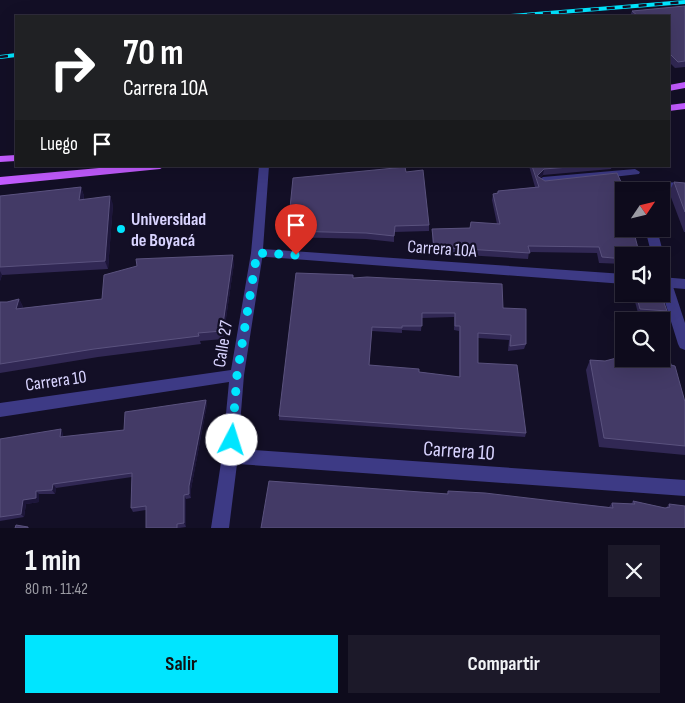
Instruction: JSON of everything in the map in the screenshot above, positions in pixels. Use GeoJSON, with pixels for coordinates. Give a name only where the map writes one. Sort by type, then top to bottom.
{"type":"FeatureCollection","features":[{"type":"Feature","properties":{"kind":"main road"},"geometry":{"type":"LineString","coordinates":[[670,88],[685,86]]}},
{"type":"Feature","properties":{"kind":"main road"},"geometry":{"type":"LineString","coordinates":[[670,108],[685,106]]}},
{"type":"Feature","properties":{"kind":"main road"},"geometry":{"type":"LineString","coordinates":[[0,159],[15,158]]}},
{"type":"Feature","properties":{"kind":"main road"},"geometry":{"type":"LineString","coordinates":[[0,181],[149,167]]}},
{"type":"Feature","properties":{"kind":"street","name":"Calle 27"},"geometry":{"type":"LineString","coordinates":[[220,528],[230,456],[237,375],[257,253],[264,167]]}},
{"type":"Feature","properties":{"kind":"street"},"geometry":{"type":"LineString","coordinates":[[543,181],[634,169],[638,182]]}},
{"type":"Feature","properties":{"kind":"street"},"geometry":{"type":"LineString","coordinates":[[670,187],[685,187]]}},
{"type":"Feature","properties":{"kind":"street","name":"Carrera 10A"},"geometry":{"type":"LineString","coordinates":[[257,253],[615,278]]}},
{"type":"Feature","properties":{"kind":"street"},"geometry":{"type":"LineString","coordinates":[[670,283],[685,284]]}},
{"type":"Feature","properties":{"kind":"street"},"geometry":{"type":"LineString","coordinates":[[670,302],[685,344]]}},
{"type":"Feature","properties":{"kind":"street","name":"Carrera 10"},"geometry":{"type":"LineString","coordinates":[[0,410],[237,375]]}},
{"type":"Feature","properties":{"kind":"street","name":"Carrera 10"},"geometry":{"type":"LineString","coordinates":[[230,456],[685,488]]}},
{"type":"Feature","properties":{"kind":"building"},"geometry":{"type":"Polygon","coordinates":[[[685,6],[685,61],[678,62],[670,54],[670,15],[637,15],[632,11],[685,6]]]}},
{"type":"Feature","properties":{"kind":"building"},"geometry":{"type":"Polygon","coordinates":[[[405,167],[406,172],[423,170],[429,225],[395,226],[394,236],[366,233],[286,231],[293,178],[405,167]]]}},
{"type":"Feature","properties":{"kind":"building"},"geometry":{"type":"Polygon","coordinates":[[[532,167],[569,167],[544,169],[537,176],[545,181],[617,173],[621,182],[615,182],[615,238],[635,238],[638,247],[615,247],[615,258],[602,257],[599,247],[528,246],[530,253],[434,247],[432,229],[470,228],[471,222],[500,224],[493,194],[498,193],[498,191],[539,187],[532,167]]]}},
{"type":"Feature","properties":{"kind":"building"},"geometry":{"type":"Polygon","coordinates":[[[674,182],[685,183],[685,212],[674,182]]]}},
{"type":"Feature","properties":{"kind":"building"},"geometry":{"type":"Polygon","coordinates":[[[81,187],[79,200],[110,196],[105,261],[0,267],[0,196],[81,187]]]}},
{"type":"Feature","properties":{"kind":"building"},"geometry":{"type":"Polygon","coordinates":[[[233,255],[222,331],[198,333],[199,336],[94,349],[0,364],[0,302],[19,299],[16,309],[102,299],[104,275],[137,266],[136,259],[233,255]]]}},
{"type":"Feature","properties":{"kind":"building"},"geometry":{"type":"Polygon","coordinates":[[[296,273],[353,275],[353,278],[367,277],[502,284],[503,308],[526,309],[526,344],[510,346],[511,335],[478,333],[478,363],[517,365],[526,433],[279,416],[296,273]],[[422,313],[422,326],[402,326],[402,328],[372,327],[369,365],[419,369],[419,372],[460,377],[460,326],[455,326],[455,313],[422,313]]]}},
{"type":"Feature","properties":{"kind":"building"},"geometry":{"type":"Polygon","coordinates":[[[638,302],[664,302],[667,311],[640,309],[638,302]]]}},
{"type":"Feature","properties":{"kind":"building"},"geometry":{"type":"Polygon","coordinates":[[[615,358],[615,367],[670,367],[670,360],[671,365],[675,366],[685,402],[685,446],[604,438],[590,360],[605,361],[615,358]]]}},
{"type":"Feature","properties":{"kind":"building"},"geometry":{"type":"Polygon","coordinates":[[[206,400],[189,494],[184,495],[184,523],[177,524],[177,528],[146,528],[146,506],[131,508],[132,473],[53,484],[52,490],[36,491],[36,498],[23,500],[21,514],[0,517],[0,439],[61,429],[60,437],[124,430],[125,412],[206,400]]]}},
{"type":"Feature","properties":{"kind":"building"},"geometry":{"type":"Polygon","coordinates":[[[269,481],[448,494],[448,491],[485,493],[613,508],[612,503],[635,504],[633,501],[665,508],[670,507],[669,504],[685,506],[685,528],[261,528],[269,481]]]}},
{"type":"Feature","properties":{"kind":"building"},"geometry":{"type":"Polygon","coordinates":[[[16,525],[28,527],[28,528],[15,528],[16,525]]]}},
{"type":"Feature","properties":{"kind":"railway"},"geometry":{"type":"LineString","coordinates":[[523,15],[685,2]]}},
{"type":"Feature","properties":{"kind":"railway"},"geometry":{"type":"LineString","coordinates":[[0,57],[15,55]]}},
{"type":"Feature","properties":{"kind":"place","name":"Universidad de Boyacá"},"geometry":{"type":"Point","coordinates":[121,229]}},
{"type":"Feature","properties":{"kind":"route"},"geometry":{"type":"LineString","coordinates":[[232,440],[237,375],[257,253],[296,255]]}}]}
